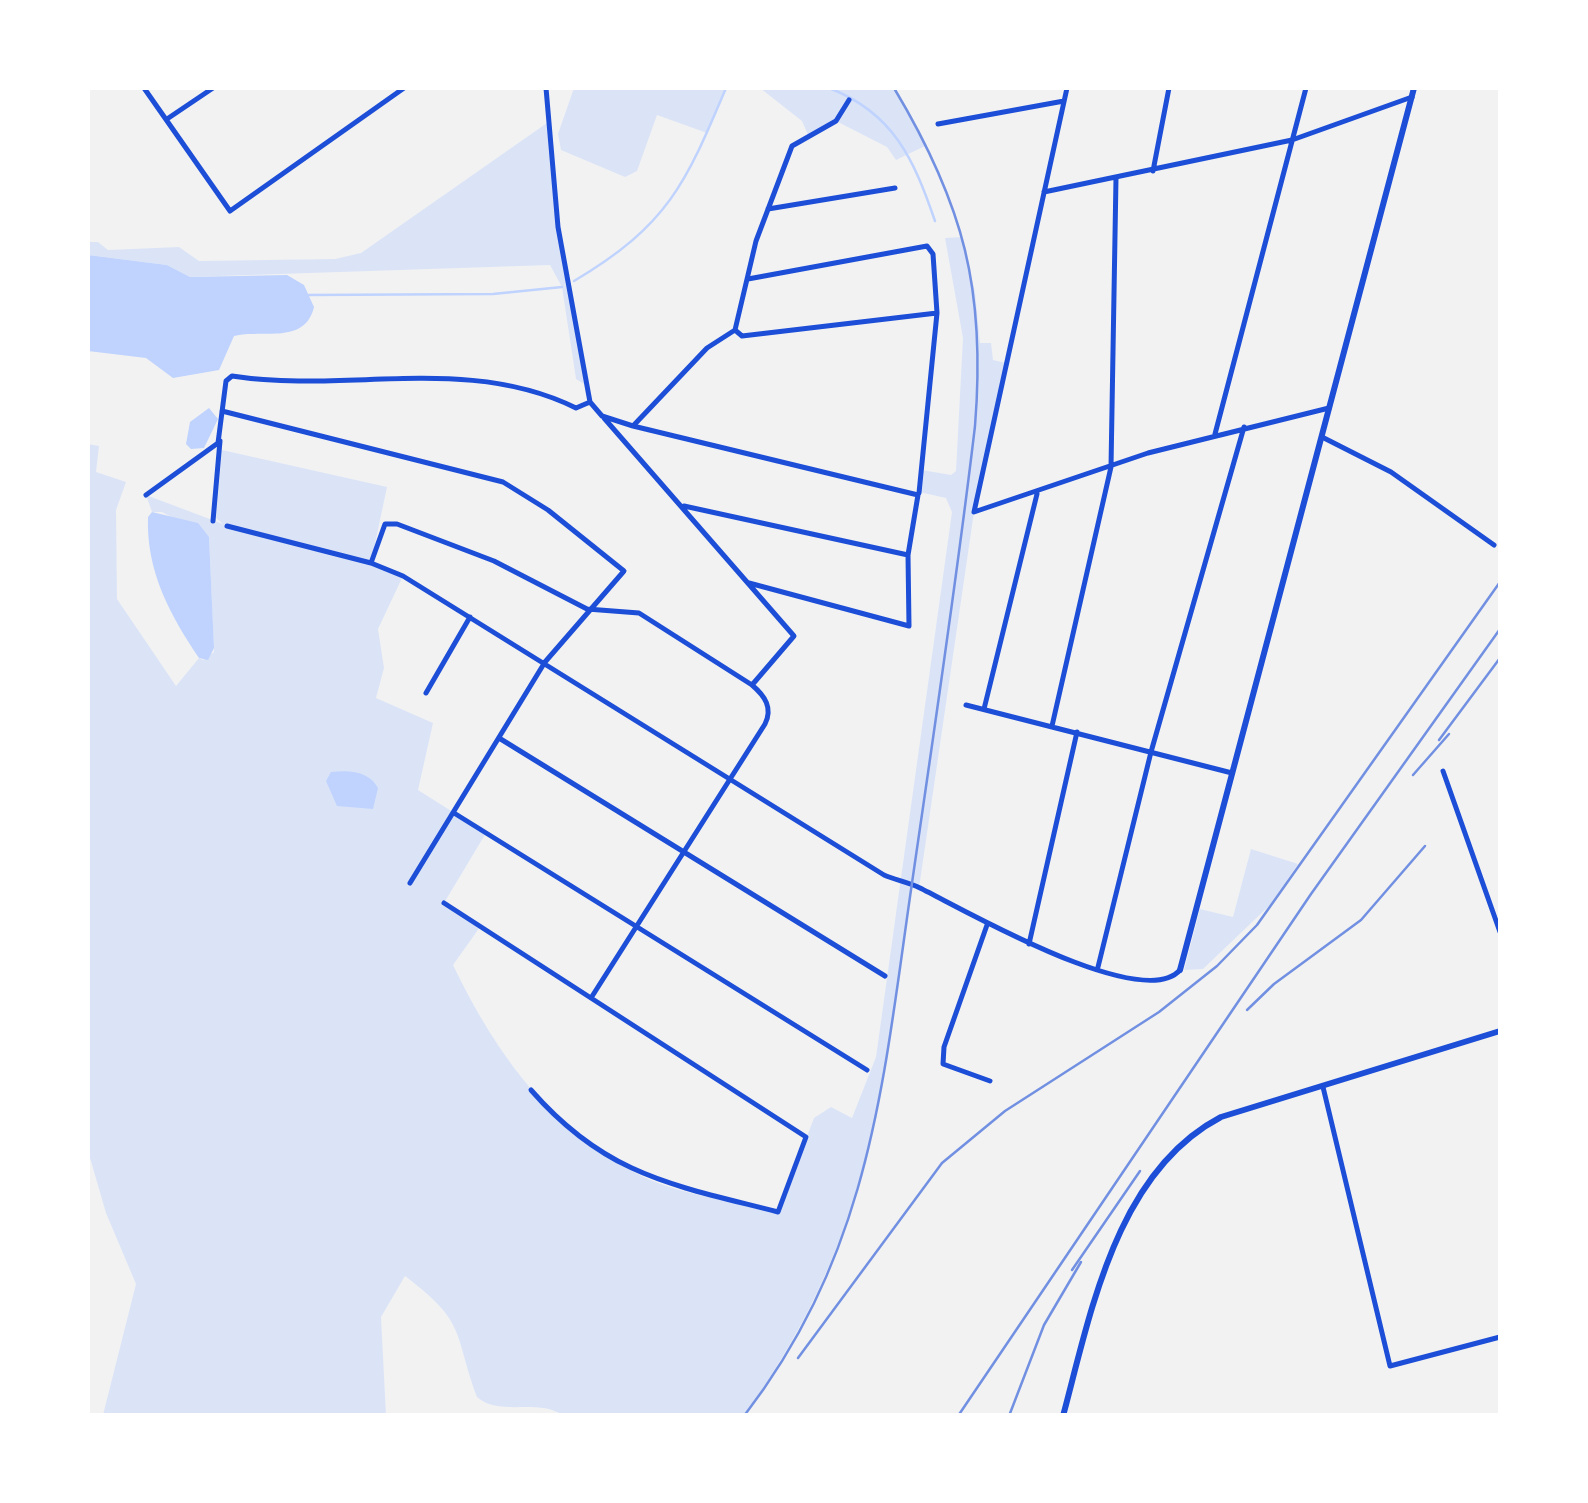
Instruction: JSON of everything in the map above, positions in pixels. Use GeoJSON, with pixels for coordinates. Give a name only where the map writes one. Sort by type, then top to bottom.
{"type":"FeatureCollection","features":[{"type":"Feature","properties":{"kind":"street"},"geometry":{"type":"LineString","coordinates":[[144,88],[230,211],[404,88]]}},
{"type":"Feature","properties":{"kind":"street"},"geometry":{"type":"LineString","coordinates":[[167,120],[213,88]]}},
{"type":"Feature","properties":{"kind":"street"},"geometry":{"type":"LineString","coordinates":[[546,88],[558,227],[590,402],[794,636],[752,685]]}},
{"type":"Feature","properties":{"kind":"street"},"geometry":{"type":"LineString","coordinates":[[1067,88],[974,512],[1215,434],[1330,408]]}},
{"type":"Feature","properties":{"kind":"street"},"geometry":{"type":"LineString","coordinates":[[1152,171],[1169,88]]}},
{"type":"Feature","properties":{"kind":"street"},"geometry":{"type":"LineString","coordinates":[[1215,434],[1306,88]]}},
{"type":"Feature","properties":{"kind":"street"},"geometry":{"type":"LineString","coordinates":[[227,526],[371,563],[403,576],[884,874],[1029,944],[1141,982],[1165,980],[1180,970],[1414,88]]}},
{"type":"Feature","properties":{"kind":"street"},"geometry":{"type":"LineString","coordinates":[[1044,192],[1292,140],[1412,97]]}},
{"type":"Feature","properties":{"kind":"street"},"geometry":{"type":"LineString","coordinates":[[633,426],[707,348],[734,330],[768,209],[792,146],[836,121],[849,100]]}},
{"type":"Feature","properties":{"kind":"street"},"geometry":{"type":"LineString","coordinates":[[938,124],[1064,100]]}},
{"type":"Feature","properties":{"kind":"street"},"geometry":{"type":"LineString","coordinates":[[1052,726],[1110,466],[1116,178]]}},
{"type":"Feature","properties":{"kind":"street"},"geometry":{"type":"LineString","coordinates":[[768,209],[895,188]]}},
{"type":"Feature","properties":{"kind":"street"},"geometry":{"type":"LineString","coordinates":[[748,278],[927,246],[932,254],[937,313],[908,555],[909,626],[749,583]]}},
{"type":"Feature","properties":{"kind":"street"},"geometry":{"type":"LineString","coordinates":[[734,330],[742,336],[827,329],[937,313]]}},
{"type":"Feature","properties":{"kind":"street"},"geometry":{"type":"LineString","coordinates":[[213,521],[222,411],[226,381],[232,376],[304,384],[384,376],[494,381],[540,390],[576,408],[590,402]]}},
{"type":"Feature","properties":{"kind":"street"},"geometry":{"type":"LineString","coordinates":[[222,411],[502,482],[548,510],[624,571],[587,609],[545,662],[410,882]]}},
{"type":"Feature","properties":{"kind":"street"},"geometry":{"type":"LineString","coordinates":[[602,416],[918,494]]}},
{"type":"Feature","properties":{"kind":"street"},"geometry":{"type":"LineString","coordinates":[[1098,967],[1151,752],[1244,427]]}},
{"type":"Feature","properties":{"kind":"street"},"geometry":{"type":"LineString","coordinates":[[1322,437],[1391,472],[1494,545]]}},
{"type":"Feature","properties":{"kind":"street"},"geometry":{"type":"LineString","coordinates":[[146,495],[220,438]]}},
{"type":"Feature","properties":{"kind":"street"},"geometry":{"type":"LineString","coordinates":[[984,709],[1037,494]]}},
{"type":"Feature","properties":{"kind":"street"},"geometry":{"type":"LineString","coordinates":[[684,506],[908,555]]}},
{"type":"Feature","properties":{"kind":"street"},"geometry":{"type":"LineString","coordinates":[[371,563],[385,524],[397,524],[494,561],[587,609],[640,613],[752,685],[765,699],[769,716],[590,998]]}},
{"type":"Feature","properties":{"kind":"street"},"geometry":{"type":"LineString","coordinates":[[426,693],[470,617]]}},
{"type":"Feature","properties":{"kind":"street"},"geometry":{"type":"LineString","coordinates":[[966,705],[1232,774]]}},
{"type":"Feature","properties":{"kind":"street"},"geometry":{"type":"LineString","coordinates":[[1029,944],[1077,732]]}},
{"type":"Feature","properties":{"kind":"street"},"geometry":{"type":"LineString","coordinates":[[499,738],[885,976]]}},
{"type":"Feature","properties":{"kind":"street"},"geometry":{"type":"LineString","coordinates":[[1442,770],[1500,932]]}},
{"type":"Feature","properties":{"kind":"street"},"geometry":{"type":"LineString","coordinates":[[453,812],[868,1070]]}},
{"type":"Feature","properties":{"kind":"street"},"geometry":{"type":"LineString","coordinates":[[444,903],[806,1138],[778,1212],[646,1178],[569,1131],[530,1090]]}},
{"type":"Feature","properties":{"kind":"street"},"geometry":{"type":"LineString","coordinates":[[987,925],[944,1047],[944,1064],[990,1081]]}},
{"type":"Feature","properties":{"kind":"street"},"geometry":{"type":"LineString","coordinates":[[1064,1416],[1097,1290],[1150,1183],[1181,1147],[1221,1117],[1500,1031]]}},
{"type":"Feature","properties":{"kind":"street"},"geometry":{"type":"LineString","coordinates":[[1323,1087],[1390,1366],[1500,1337]]}},
{"type":"Feature","properties":{"kind":"shaded area"},"geometry":{"type":"Polygon","coordinates":[[[574,88],[726,88],[707,133],[657,115],[637,171],[625,177],[561,150],[558,134],[574,88]]]}},
{"type":"Feature","properties":{"kind":"shaded area"},"geometry":{"type":"Polygon","coordinates":[[[760,88],[894,88],[927,145],[896,160],[887,147],[836,121],[809,137],[802,121],[760,88]]]}},
{"type":"Feature","properties":{"kind":"shaded area"},"geometry":{"type":"Polygon","coordinates":[[[547,123],[554,196],[587,386],[576,379],[562,287],[550,265],[190,277],[167,265],[88,255],[88,242],[98,242],[108,250],[179,247],[199,261],[335,259],[361,253],[547,123]]]}},
{"type":"Feature","properties":{"kind":"shaded area"},"geometry":{"type":"Polygon","coordinates":[[[962,237],[975,292],[980,343],[991,343],[993,360],[1006,363],[974,512],[919,888],[911,885],[880,1092],[848,1216],[793,1339],[753,1403],[744,1415],[562,1415],[542,1408],[486,1403],[477,1397],[449,1318],[405,1276],[381,1317],[386,1415],[103,1415],[136,1284],[106,1213],[88,1151],[88,444],[99,446],[96,472],[126,482],[116,510],[117,599],[176,686],[199,658],[203,660],[214,652],[209,537],[162,512],[152,512],[146,495],[223,524],[216,518],[222,450],[387,487],[371,563],[403,576],[378,629],[384,668],[376,698],[433,723],[418,790],[486,833],[444,903],[480,927],[453,965],[470,998],[530,1088],[582,1138],[611,1159],[676,1189],[778,1212],[814,1118],[831,1107],[852,1118],[876,1057],[952,512],[946,498],[919,492],[922,470],[951,475],[956,471],[963,338],[945,238],[962,237]]]}},
{"type":"Feature","properties":{"kind":"shaded area"},"geometry":{"type":"Polygon","coordinates":[[[1251,849],[1298,864],[1270,905],[1203,969],[1184,970],[1200,909],[1233,917],[1251,849]]]}},
{"type":"Feature","properties":{"kind":"water"},"geometry":{"type":"Polygon","coordinates":[[[88,255],[167,265],[190,277],[287,275],[304,285],[314,307],[302,327],[292,331],[234,336],[219,370],[173,378],[146,358],[88,351],[88,255]]]}},
{"type":"Feature","properties":{"kind":"water"},"geometry":{"type":"Polygon","coordinates":[[[209,408],[218,419],[204,448],[191,449],[186,444],[190,422],[209,408]]]}},
{"type":"Feature","properties":{"kind":"water"},"geometry":{"type":"Polygon","coordinates":[[[152,512],[198,523],[209,537],[214,648],[208,660],[199,658],[162,592],[148,537],[148,517],[152,512]]]}},
{"type":"Feature","properties":{"kind":"water"},"geometry":{"type":"Polygon","coordinates":[[[331,772],[364,775],[374,782],[378,788],[373,809],[337,806],[326,781],[331,772]]]}},
{"type":"Feature","properties":{"kind":"waterway"},"geometry":{"type":"LineString","coordinates":[[574,281],[632,241],[670,200],[685,177],[726,88]]}},
{"type":"Feature","properties":{"kind":"waterway"},"geometry":{"type":"LineString","coordinates":[[829,88],[870,111],[899,141],[919,178],[935,221]]}},
{"type":"Feature","properties":{"kind":"waterway"},"geometry":{"type":"LineString","coordinates":[[309,295],[493,294],[562,287]]}},
{"type":"Feature","properties":{"kind":"railway"},"geometry":{"type":"LineString","coordinates":[[744,1416],[787,1353],[820,1290],[846,1226],[865,1161],[892,1026],[975,426],[977,332],[965,250],[938,171],[894,88]]}},
{"type":"Feature","properties":{"kind":"railway"},"geometry":{"type":"LineString","coordinates":[[798,1358],[942,1163],[1005,1111],[1159,1012],[1217,966],[1257,925],[1500,582]]}},
{"type":"Feature","properties":{"kind":"railway"},"geometry":{"type":"LineString","coordinates":[[958,1416],[1311,894],[1500,629]]}},
{"type":"Feature","properties":{"kind":"railway"},"geometry":{"type":"LineString","coordinates":[[1439,740],[1500,658]]}},
{"type":"Feature","properties":{"kind":"railway"},"geometry":{"type":"LineString","coordinates":[[1413,775],[1449,734]]}},
{"type":"Feature","properties":{"kind":"railway"},"geometry":{"type":"LineString","coordinates":[[1247,1010],[1274,984],[1361,920],[1425,846]]}},
{"type":"Feature","properties":{"kind":"railway"},"geometry":{"type":"LineString","coordinates":[[1072,1270],[1140,1171]]}},
{"type":"Feature","properties":{"kind":"railway"},"geometry":{"type":"LineString","coordinates":[[1009,1416],[1044,1325],[1081,1262]]}}]}
